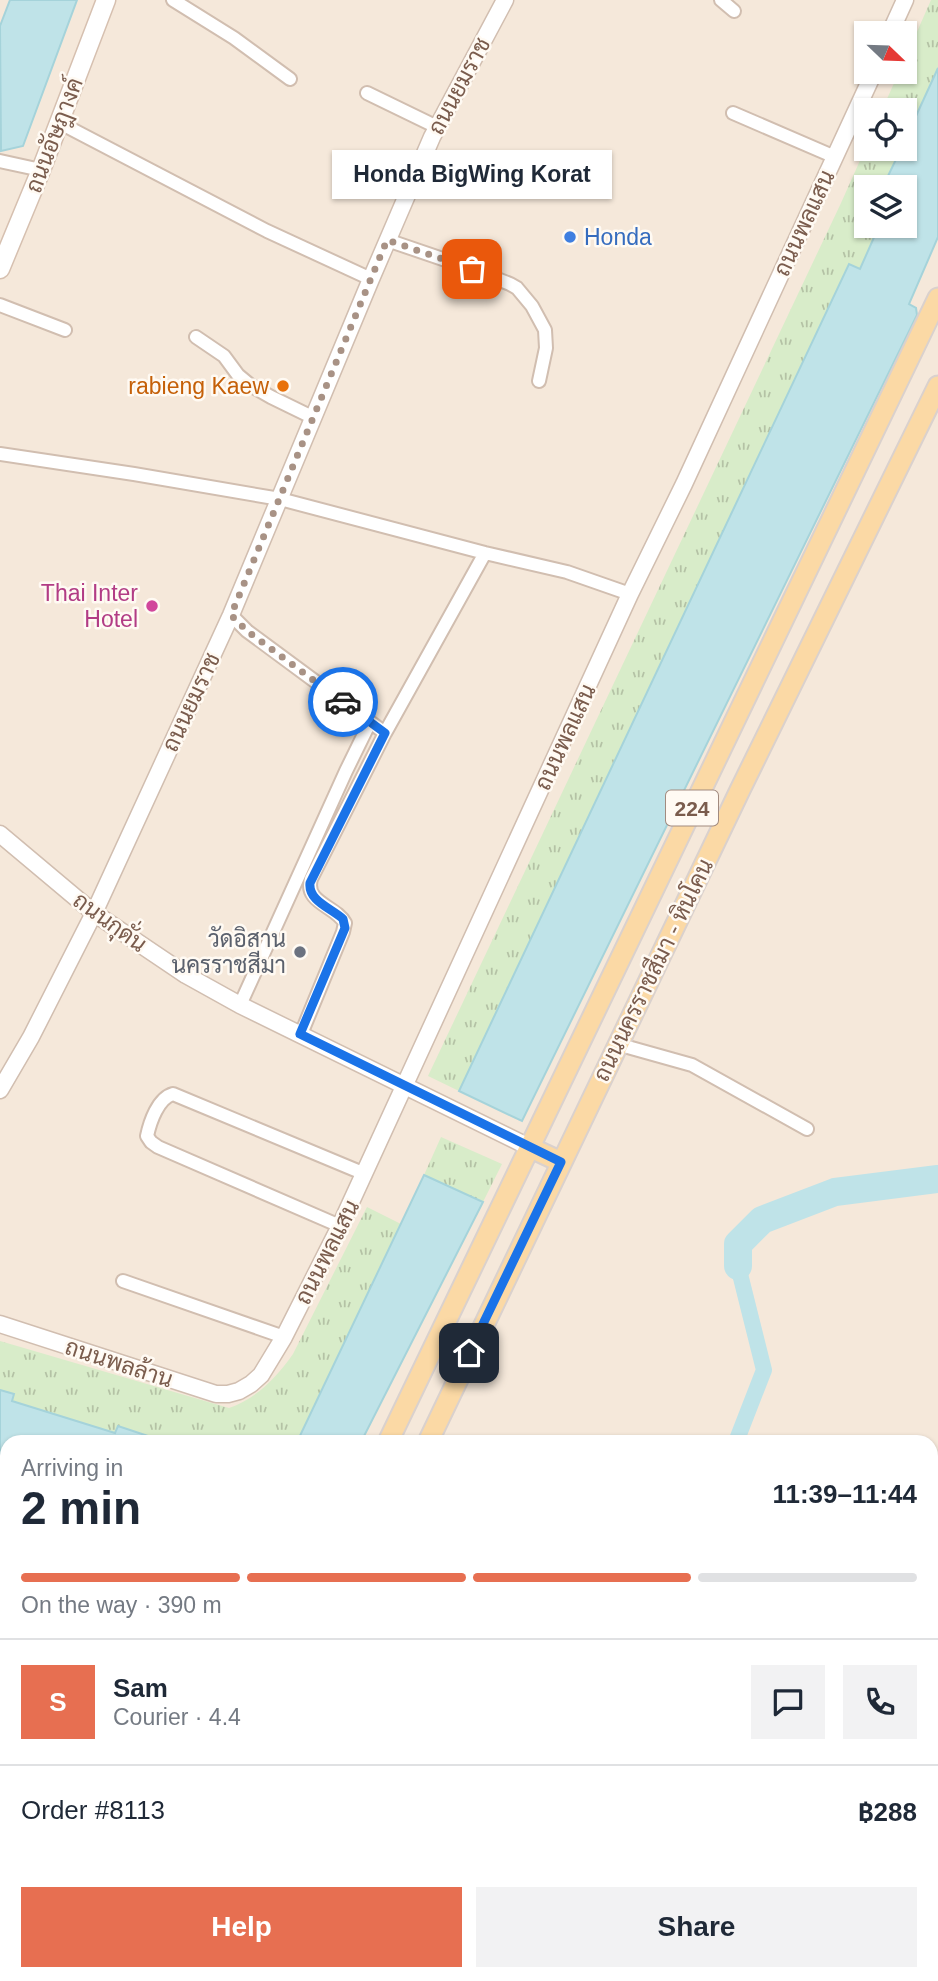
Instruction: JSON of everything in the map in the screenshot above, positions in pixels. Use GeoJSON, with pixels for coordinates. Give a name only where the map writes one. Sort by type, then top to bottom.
{"type":"FeatureCollection","features":[{"type":"Feature","properties":{"kind":"main road","name":"ถนนอัษฎางค์"},"geometry":{"type":"LineString","coordinates":[[0,269],[106,0]]}},
{"type":"Feature","properties":{"kind":"main road","name":"ถนนนครราชสีมา - หินโคน"},"geometry":{"type":"LineString","coordinates":[[391,1435],[529,1147],[931,331],[938,298]]}},
{"type":"Feature","properties":{"kind":"main road","name":"ถนนนครราชสีมา - หินโคน"},"geometry":{"type":"LineString","coordinates":[[431,1435],[740,790],[937,388]]}},
{"type":"Feature","properties":{"kind":"main road"},"geometry":{"type":"LineString","coordinates":[[529,1147],[561,1162]]}},
{"type":"Feature","properties":{"kind":"street"},"geometry":{"type":"LineString","coordinates":[[173,0],[234,38],[290,79]]}},
{"type":"Feature","properties":{"kind":"street","name":"ถนนยมราช"},"geometry":{"type":"LineString","coordinates":[[0,1090],[31,1037],[94,913],[231,615],[387,240],[437,127],[505,0]]}},
{"type":"Feature","properties":{"kind":"street"},"geometry":{"type":"LineString","coordinates":[[721,0],[734,11]]}},
{"type":"Feature","properties":{"kind":"street"},"geometry":{"type":"LineString","coordinates":[[895,21],[905,0]]}},
{"type":"Feature","properties":{"kind":"street","name":"ถนนพลแสน"},"geometry":{"type":"LineString","coordinates":[[239,1391],[261,1375],[284,1337],[340,1226],[630,594],[684,484],[868,84]]}},
{"type":"Feature","properties":{"kind":"street"},"geometry":{"type":"LineString","coordinates":[[367,93],[437,127]]}},
{"type":"Feature","properties":{"kind":"street"},"geometry":{"type":"LineString","coordinates":[[733,113],[835,157]]}},
{"type":"Feature","properties":{"kind":"street"},"geometry":{"type":"LineString","coordinates":[[60,122],[267,231],[371,279]]}},
{"type":"Feature","properties":{"kind":"street"},"geometry":{"type":"LineString","coordinates":[[0,161],[41,170]]}},
{"type":"Feature","properties":{"kind":"street"},"geometry":{"type":"LineString","coordinates":[[387,240],[472,269],[517,288],[532,306],[545,330],[546,348],[540,381]]}},
{"type":"Feature","properties":{"kind":"street"},"geometry":{"type":"LineString","coordinates":[[0,305],[65,330]]}},
{"type":"Feature","properties":{"kind":"street"},"geometry":{"type":"LineString","coordinates":[[196,337],[224,356],[238,375],[250,385],[314,418]]}},
{"type":"Feature","properties":{"kind":"street"},"geometry":{"type":"LineString","coordinates":[[0,454],[280,499],[567,572],[630,594]]}},
{"type":"Feature","properties":{"kind":"street"},"geometry":{"type":"LineString","coordinates":[[300,1034],[345,928],[343,919],[313,897],[309,890],[310,883],[385,733],[485,553]]}},
{"type":"Feature","properties":{"kind":"street"},"geometry":{"type":"LineString","coordinates":[[231,615],[247,631],[385,733]]}},
{"type":"Feature","properties":{"kind":"street"},"geometry":{"type":"LineString","coordinates":[[240,1005],[345,771],[370,722]]}},
{"type":"Feature","properties":{"kind":"street","name":"ถนนกุดั่น"},"geometry":{"type":"LineString","coordinates":[[0,834],[94,913],[186,975],[240,1005],[529,1147]]}},
{"type":"Feature","properties":{"kind":"street"},"geometry":{"type":"LineString","coordinates":[[618,1044],[692,1065],[807,1129]]}},
{"type":"Feature","properties":{"kind":"street"},"geometry":{"type":"LineString","coordinates":[[340,1226],[158,1147],[147,1136],[155,1114],[164,1099],[173,1094],[365,1174]]}},
{"type":"Feature","properties":{"kind":"street"},"geometry":{"type":"LineString","coordinates":[[123,1281],[284,1337]]}},
{"type":"Feature","properties":{"kind":"street","name":"ถนนพลล้าน"},"geometry":{"type":"LineString","coordinates":[[0,1324],[216,1394],[239,1391]]}},
{"type":"Feature","properties":{"kind":"shaded area"},"geometry":{"type":"Polygon","coordinates":[[[0,0],[938,0],[938,1435],[0,1435],[0,0]]]}},
{"type":"Feature","properties":{"kind":"green space"},"geometry":{"type":"Polygon","coordinates":[[[931,0],[938,0],[938,68],[917,114],[917,98],[887,98],[894,84],[917,84],[917,32],[931,0]]]}},
{"type":"Feature","properties":{"kind":"green space"},"geometry":{"type":"Polygon","coordinates":[[[860,161],[895,161],[888,175],[854,175],[854,238],[874,238],[860,269],[849,265],[459,1091],[428,1076],[860,161]]]}},
{"type":"Feature","properties":{"kind":"green space"},"geometry":{"type":"Polygon","coordinates":[[[441,1137],[502,1164],[483,1202],[424,1175],[441,1137]]]}},
{"type":"Feature","properties":{"kind":"green space"},"geometry":{"type":"Polygon","coordinates":[[[367,1207],[401,1224],[300,1435],[145,1435],[118,1426],[115,1433],[11,1401],[14,1394],[0,1390],[0,1341],[229,1408],[248,1399],[265,1386],[293,1354],[367,1207]]]}},
{"type":"Feature","properties":{"kind":"water"},"geometry":{"type":"Polygon","coordinates":[[[10,0],[77,0],[23,146],[1,151],[0,26],[10,0]]]}},
{"type":"Feature","properties":{"kind":"water"},"geometry":{"type":"Polygon","coordinates":[[[938,68],[938,237],[909,304],[916,308],[917,315],[522,1121],[459,1091],[849,264],[860,269],[874,238],[917,238],[917,175],[888,175],[895,161],[917,161],[917,114],[938,68]]]}},
{"type":"Feature","properties":{"kind":"water"},"geometry":{"type":"Polygon","coordinates":[[[424,1175],[483,1202],[365,1435],[300,1435],[424,1175]]]}},
{"type":"Feature","properties":{"kind":"water"},"geometry":{"type":"Polygon","coordinates":[[[0,1390],[14,1394],[12,1401],[115,1433],[118,1426],[145,1435],[0,1435],[0,1390]]]}},
{"type":"Feature","properties":{"kind":"waterway"},"geometry":{"type":"LineString","coordinates":[[738,1266],[738,1244],[762,1220],[835,1192],[938,1179]]}},
{"type":"Feature","properties":{"kind":"waterway"},"geometry":{"type":"LineString","coordinates":[[738,1266],[764,1370],[739,1435]]}},
{"type":"Feature","properties":{"kind":"way so far"},"geometry":{"type":"LineString","coordinates":[[343,702],[247,631],[231,615],[387,240],[472,269]]}},
{"type":"Feature","properties":{"kind":"place","name":"Honda"},"geometry":{"type":"Point","coordinates":[570,237]}},
{"type":"Feature","properties":{"kind":"place","name":"Honda BigWing Korat"},"geometry":{"type":"Point","coordinates":[472,269]}},
{"type":"Feature","properties":{"kind":"place","name":"rabieng Kaew"},"geometry":{"type":"Point","coordinates":[283,386]}},
{"type":"Feature","properties":{"kind":"place","name":"Thai Inter Hotel"},"geometry":{"type":"Point","coordinates":[152,606]}},
{"type":"Feature","properties":{"kind":"place","name":"วัดอิสาน นครราชสีมา"},"geometry":{"type":"Point","coordinates":[300,952]}},
{"type":"Feature","properties":{"kind":"route"},"geometry":{"type":"LineString","coordinates":[[343,702],[385,733],[310,883],[309,890],[313,897],[339,915],[345,928],[300,1034],[561,1162],[469,1353]]}}]}
